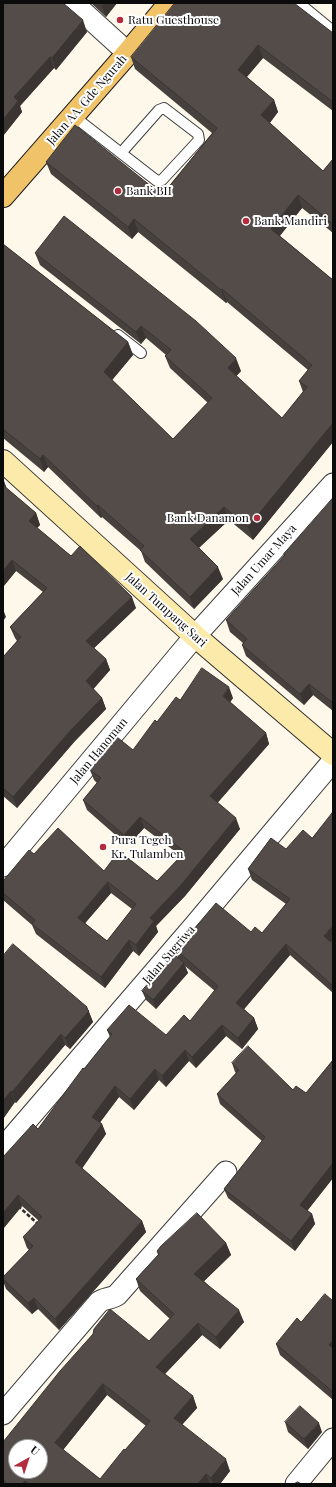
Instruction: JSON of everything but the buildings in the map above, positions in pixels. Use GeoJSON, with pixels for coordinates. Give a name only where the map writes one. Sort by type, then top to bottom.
{"type":"FeatureCollection","features":[{"type":"Feature","properties":{"kind":"main road","name":"Jalan AA. Gde Ngurah"},"geometry":{"type":"LineString","coordinates":[[3,196],[170,3]]}},
{"type":"Feature","properties":{"kind":"main road","name":"Jalan Tumpang Sari"},"geometry":{"type":"LineString","coordinates":[[3,461],[195,636],[333,754]]}},
{"type":"Feature","properties":{"kind":"street"},"geometry":{"type":"LineString","coordinates":[[73,3],[128,53]]}},
{"type":"Feature","properties":{"kind":"street","name":"Jalan Umar Maya"},"geometry":{"type":"LineString","coordinates":[[195,636],[333,484]]}},
{"type":"Feature","properties":{"kind":"street","name":"Jalan Hanoman"},"geometry":{"type":"LineString","coordinates":[[3,866],[195,636]]}},
{"type":"Feature","properties":{"kind":"street","name":"Jalan Sugriwa"},"geometry":{"type":"LineString","coordinates":[[3,1148],[333,761]]}},
{"type":"Feature","properties":{"kind":"street"},"geometry":{"type":"LineString","coordinates":[[3,1414],[99,1302],[103,1299],[112,1298],[117,1295],[226,1172]]}},
{"type":"Feature","properties":{"kind":"street"},"geometry":{"type":"LineString","coordinates":[[296,1484],[333,1439]]}},
{"type":"Feature","properties":{"kind":"lane"},"geometry":{"type":"LineString","coordinates":[[299,3],[333,31]]}},
{"type":"Feature","properties":{"kind":"lane"},"geometry":{"type":"LineString","coordinates":[[72,115],[121,153],[158,181],[162,180],[199,140],[198,134],[164,108],[159,110],[121,153]]}},
{"type":"Feature","properties":{"kind":"lane"},"geometry":{"type":"LineString","coordinates":[[110,328],[141,353]]}},
{"type":"Feature","properties":{"kind":"path"},"geometry":{"type":"LineString","coordinates":[[14,1202],[43,1228]]}},
{"type":"Feature","properties":{"kind":"place","name":"Ratu Guesthouse"},"geometry":{"type":"Point","coordinates":[120,20]}},
{"type":"Feature","properties":{"kind":"place","name":"Bank BII"},"geometry":{"type":"Point","coordinates":[118,191]}},
{"type":"Feature","properties":{"kind":"place","name":"Bank Mandiri"},"geometry":{"type":"Point","coordinates":[246,221]}},
{"type":"Feature","properties":{"kind":"place","name":"Bank Danamon"},"geometry":{"type":"Point","coordinates":[257,518]}},
{"type":"Feature","properties":{"kind":"place","name":"Pura Tegeh Kr. Tulamben"},"geometry":{"type":"Point","coordinates":[103,847]}}]}
